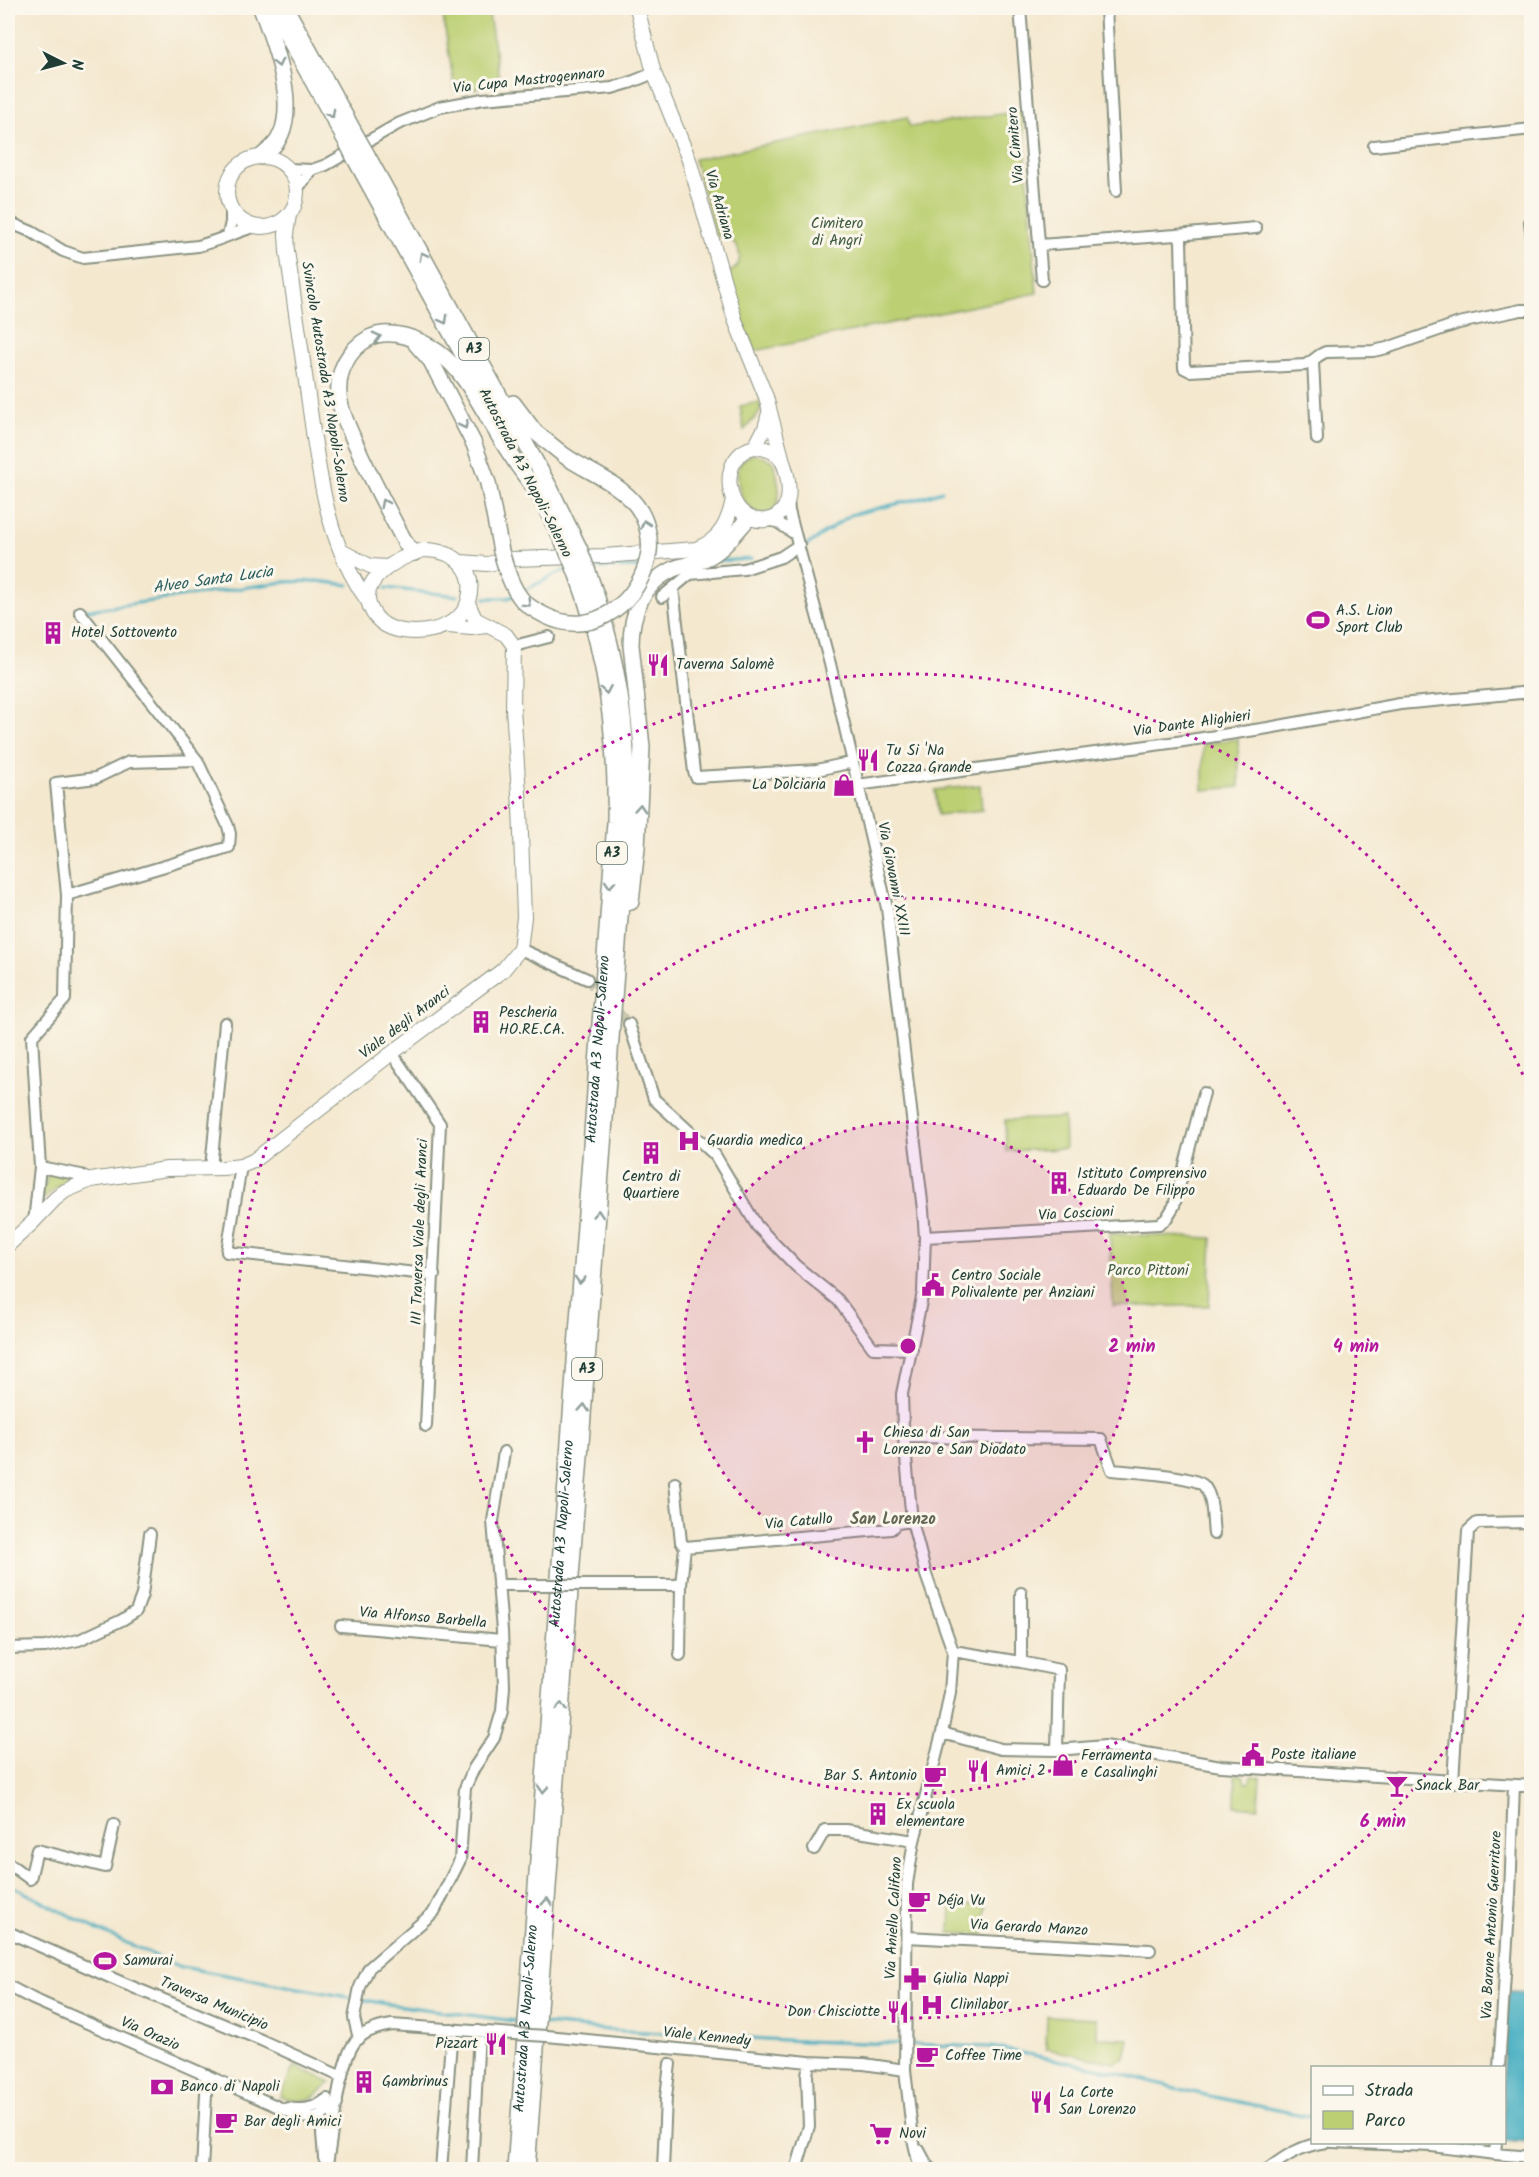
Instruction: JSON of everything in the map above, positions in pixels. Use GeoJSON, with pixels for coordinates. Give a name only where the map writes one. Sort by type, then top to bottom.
{"type":"FeatureCollection","features":[{"type":"Feature","properties":{"kind":"highway"},"geometry":{"type":"LineString","coordinates":[[261,8],[276,54],[287,105],[286,118],[280,136],[277,142],[261,157]]}},
{"type":"Feature","properties":{"kind":"highway","name":"Autostrada A3 Napoli-Salerno"},"geometry":{"type":"LineString","coordinates":[[272,8],[353,142]]}},
{"type":"Feature","properties":{"kind":"highway","name":"Autostrada A3 Napoli-Salerno"},"geometry":{"type":"LineString","coordinates":[[286,8],[360,156],[538,492],[572,548]]}},
{"type":"Feature","properties":{"kind":"highway","name":"Autostrada A3 Napoli-Salerno"},"geometry":{"type":"LineString","coordinates":[[360,156],[443,293],[550,488],[572,548],[606,625],[617,676],[627,763],[627,822],[612,1033],[527,2169]]}},
{"type":"Feature","properties":{"kind":"highway"},"geometry":{"type":"LineString","coordinates":[[406,337],[416,344],[431,362],[474,444],[488,483],[501,551],[509,579],[524,602],[535,611],[559,621],[582,623],[598,620],[611,613],[636,590],[647,563],[650,548],[649,535],[641,513],[628,496],[617,487],[550,446],[524,419],[473,329],[443,293]]}},
{"type":"Feature","properties":{"kind":"highway"},"geometry":{"type":"LineString","coordinates":[[414,553],[406,544],[361,455],[343,413],[339,397],[342,367],[350,352],[374,336],[386,334],[406,337],[427,345],[450,362],[468,384],[495,429],[538,492]]}},
{"type":"Feature","properties":{"kind":"highway"},"geometry":{"type":"LineString","coordinates":[[612,1033],[626,948],[641,786],[642,747],[631,645],[633,614],[638,603],[660,578],[671,570],[704,560],[756,521]]}},
{"type":"Feature","properties":{"kind":"highway","name":"Autostrada A3 Napoli-Salerno"},"geometry":{"type":"LineString","coordinates":[[514,2169],[615,822],[615,762],[609,706],[599,645],[582,572]]}},
{"type":"Feature","properties":{"kind":"main road","name":"Via Adriana"},"geometry":{"type":"LineString","coordinates":[[638,8],[654,73],[687,152],[735,320],[766,397],[784,465]]}},
{"type":"Feature","properties":{"kind":"main road"},"geometry":{"type":"LineString","coordinates":[[257,227],[271,226],[281,222],[289,215],[297,198],[295,178],[281,162],[271,158],[261,157],[242,164],[229,179],[227,189],[231,209],[244,223],[257,227],[279,240],[287,251]]}},
{"type":"Feature","properties":{"kind":"main road","name":"Svincolo Autostrada A3 Napoli-Salerno"},"geometry":{"type":"LineString","coordinates":[[289,215],[286,234],[287,251],[318,464],[331,523],[348,568],[368,601]]}},
{"type":"Feature","properties":{"kind":"main road"},"geometry":{"type":"LineString","coordinates":[[755,447],[765,428],[770,411]]}},
{"type":"Feature","properties":{"kind":"main road"},"geometry":{"type":"LineString","coordinates":[[487,626],[471,628],[448,626],[430,630],[393,628],[377,618],[368,601],[371,584],[388,567],[423,550],[440,551],[461,562],[487,564],[514,559],[684,552],[707,545],[723,531],[778,515],[784,510],[788,497],[784,465],[780,457],[773,452],[755,447],[744,451],[734,461],[729,477],[733,499],[742,513],[756,521]]}},
{"type":"Feature","properties":{"kind":"main road"},"geometry":{"type":"LineString","coordinates":[[723,531],[733,499]]}},
{"type":"Feature","properties":{"kind":"main road"},"geometry":{"type":"LineString","coordinates":[[343,552],[370,566],[388,567]]}},
{"type":"Feature","properties":{"kind":"main road"},"geometry":{"type":"LineString","coordinates":[[461,562],[471,585]]}},
{"type":"Feature","properties":{"kind":"main road"},"geometry":{"type":"LineString","coordinates":[[448,626],[460,616],[468,603],[471,585],[487,564]]}},
{"type":"Feature","properties":{"kind":"main road"},"geometry":{"type":"LineString","coordinates":[[468,603],[475,619],[506,635],[514,646],[513,708],[524,917],[520,949]]}},
{"type":"Feature","properties":{"kind":"main road","name":"Viale degli Aranci"},"geometry":{"type":"LineString","coordinates":[[8,1245],[65,1191],[92,1180],[167,1169],[241,1166],[253,1161],[503,970],[520,949]]}},
{"type":"Feature","properties":{"kind":"street","name":"Via Cimitero"},"geometry":{"type":"LineString","coordinates":[[1020,8],[1042,280]]}},
{"type":"Feature","properties":{"kind":"street"},"geometry":{"type":"LineString","coordinates":[[1106,8],[1116,190]]}},
{"type":"Feature","properties":{"kind":"street","name":"Via Cupa Mastrogennaro"},"geometry":{"type":"LineString","coordinates":[[289,169],[312,170],[341,157],[398,124],[440,106],[476,99],[612,88],[629,84],[654,73]]}},
{"type":"Feature","properties":{"kind":"street"},"geometry":{"type":"LineString","coordinates":[[1374,146],[1532,129]]}},
{"type":"Feature","properties":{"kind":"street","name":"Via Cupa Mastrogennaro"},"geometry":{"type":"LineString","coordinates":[[297,189],[312,170]]}},
{"type":"Feature","properties":{"kind":"street"},"geometry":{"type":"LineString","coordinates":[[228,235],[231,209]]}},
{"type":"Feature","properties":{"kind":"street"},"geometry":{"type":"LineString","coordinates":[[1530,222],[1532,239]]}},
{"type":"Feature","properties":{"kind":"street"},"geometry":{"type":"LineString","coordinates":[[8,224],[32,232],[63,251],[83,258],[198,246],[257,227]]}},
{"type":"Feature","properties":{"kind":"street"},"geometry":{"type":"LineString","coordinates":[[1040,245],[1256,228]]}},
{"type":"Feature","properties":{"kind":"street"},"geometry":{"type":"LineString","coordinates":[[1176,235],[1180,238],[1184,368],[1190,371],[1313,362]]}},
{"type":"Feature","properties":{"kind":"street"},"geometry":{"type":"LineString","coordinates":[[1317,438],[1313,362],[1318,354],[1388,348],[1459,323],[1521,310],[1532,310]]}},
{"type":"Feature","properties":{"kind":"street","name":"Via Giovanni XXIII"},"geometry":{"type":"LineString","coordinates":[[788,497],[789,511],[830,664],[887,908],[925,1237],[923,1292],[902,1394],[904,1437],[912,1521],[926,1575],[953,1651]]}},
{"type":"Feature","properties":{"kind":"street"},"geometry":{"type":"LineString","coordinates":[[756,521],[777,522],[795,534]]}},
{"type":"Feature","properties":{"kind":"street"},"geometry":{"type":"LineString","coordinates":[[662,597],[690,574],[744,569],[781,557],[799,545]]}},
{"type":"Feature","properties":{"kind":"street"},"geometry":{"type":"LineString","coordinates":[[673,588],[696,777],[817,770],[853,762]]}},
{"type":"Feature","properties":{"kind":"street"},"geometry":{"type":"LineString","coordinates":[[67,895],[229,847],[230,834],[197,760],[80,612]]}},
{"type":"Feature","properties":{"kind":"street"},"geometry":{"type":"LineString","coordinates":[[514,646],[549,638]]}},
{"type":"Feature","properties":{"kind":"street","name":"Via Dante Alighieri"},"geometry":{"type":"LineString","coordinates":[[857,785],[1177,742],[1400,704],[1532,692]]}},
{"type":"Feature","properties":{"kind":"street"},"geometry":{"type":"LineString","coordinates":[[33,1222],[40,1167],[32,1037],[65,999],[67,895],[56,783],[96,778],[129,762],[197,760]]}},
{"type":"Feature","properties":{"kind":"street"},"geometry":{"type":"LineString","coordinates":[[520,949],[587,979]]}},
{"type":"Feature","properties":{"kind":"street"},"geometry":{"type":"LineString","coordinates":[[211,1168],[225,1023]]}},
{"type":"Feature","properties":{"kind":"street"},"geometry":{"type":"LineString","coordinates":[[629,1024],[654,1099],[716,1155],[757,1226],[796,1266],[838,1300],[873,1348],[912,1349]]}},
{"type":"Feature","properties":{"kind":"street","name":"III Traversa Viale degli Aranci"},"geometry":{"type":"LineString","coordinates":[[392,1053],[440,1124],[426,1426]]}},
{"type":"Feature","properties":{"kind":"street","name":"Via Coscioni"},"geometry":{"type":"LineString","coordinates":[[925,1237],[1159,1224],[1166,1220],[1174,1206],[1203,1093]]}},
{"type":"Feature","properties":{"kind":"street"},"geometry":{"type":"LineString","coordinates":[[241,1166],[227,1252],[434,1275]]}},
{"type":"Feature","properties":{"kind":"street"},"geometry":{"type":"LineString","coordinates":[[40,1167],[92,1180]]}},
{"type":"Feature","properties":{"kind":"street"},"geometry":{"type":"LineString","coordinates":[[904,1437],[1101,1439],[1112,1470],[1191,1479],[1203,1485],[1209,1497],[1214,1534]]}},
{"type":"Feature","properties":{"kind":"street","name":"Via Alfonso Barbella"},"geometry":{"type":"LineString","coordinates":[[359,2039],[354,2015],[364,1975],[369,1968],[434,1912],[460,1860],[465,1788],[474,1768],[494,1738],[502,1711],[504,1687],[502,1640],[493,1521],[504,1452]]}},
{"type":"Feature","properties":{"kind":"street"},"geometry":{"type":"LineString","coordinates":[[675,1483],[681,1542],[685,1547],[681,1585],[680,1654]]}},
{"type":"Feature","properties":{"kind":"street","name":"Via Catullo"},"geometry":{"type":"LineString","coordinates":[[685,1547],[891,1529],[897,1523],[912,1521]]}},
{"type":"Feature","properties":{"kind":"street"},"geometry":{"type":"LineString","coordinates":[[1453,1782],[1468,1531],[1477,1523],[1532,1522]]}},
{"type":"Feature","properties":{"kind":"street"},"geometry":{"type":"LineString","coordinates":[[8,1648],[45,1647],[79,1640],[136,1611],[142,1595],[150,1534]]}},
{"type":"Feature","properties":{"kind":"street"},"geometry":{"type":"LineString","coordinates":[[498,1585],[681,1585]]}},
{"type":"Feature","properties":{"kind":"street"},"geometry":{"type":"LineString","coordinates":[[1021,1593],[1021,1662]]}},
{"type":"Feature","properties":{"kind":"street","name":"Via Alfonso Barbella"},"geometry":{"type":"LineString","coordinates":[[341,1626],[502,1640]]}},
{"type":"Feature","properties":{"kind":"street"},"geometry":{"type":"LineString","coordinates":[[953,1651],[1059,1670],[1058,1750]]}},
{"type":"Feature","properties":{"kind":"street","name":"Via Aniello Califano"},"geometry":{"type":"LineString","coordinates":[[920,2169],[913,2139],[904,2065],[907,1884],[914,1841],[950,1693],[953,1651]]}},
{"type":"Feature","properties":{"kind":"street"},"geometry":{"type":"LineString","coordinates":[[942,1733],[1001,1749],[1058,1750],[1104,1746],[1221,1767],[1532,1786]]}},
{"type":"Feature","properties":{"kind":"street","name":"Via Barone Antonio Guerritore"},"geometry":{"type":"LineString","coordinates":[[1499,2066],[1510,1895],[1514,1785]]}},
{"type":"Feature","properties":{"kind":"street"},"geometry":{"type":"LineString","coordinates":[[8,1863],[30,1879],[37,1850],[105,1867],[114,1825]]}},
{"type":"Feature","properties":{"kind":"street"},"geometry":{"type":"LineString","coordinates":[[814,1849],[825,1830],[846,1830],[914,1841]]}},
{"type":"Feature","properties":{"kind":"street","name":"Traversa Municipio"},"geometry":{"type":"LineString","coordinates":[[8,1932],[261,2040],[341,2081]]}},
{"type":"Feature","properties":{"kind":"street","name":"Via Gerardo Manzo"},"geometry":{"type":"LineString","coordinates":[[907,1936],[1150,1950]]}},
{"type":"Feature","properties":{"kind":"street","name":"Via Orazio"},"geometry":{"type":"LineString","coordinates":[[8,1986],[307,2119]]}},
{"type":"Feature","properties":{"kind":"street"},"geometry":{"type":"LineString","coordinates":[[325,2169],[341,2081],[354,2043],[366,2032],[379,2026],[392,2025],[479,2031],[472,2169]]}},
{"type":"Feature","properties":{"kind":"street"},"geometry":{"type":"LineString","coordinates":[[441,2169],[452,2029]]}},
{"type":"Feature","properties":{"kind":"street","name":"Viale Kennedy"},"geometry":{"type":"LineString","coordinates":[[479,2031],[809,2062],[904,2065]]}},
{"type":"Feature","properties":{"kind":"street"},"geometry":{"type":"LineString","coordinates":[[796,2169],[809,2126],[807,2075],[809,2062]]}},
{"type":"Feature","properties":{"kind":"street"},"geometry":{"type":"LineString","coordinates":[[663,2169],[670,2064]]}},
{"type":"Feature","properties":{"kind":"street"},"geometry":{"type":"LineString","coordinates":[[202,2169],[207,2075]]}},
{"type":"Feature","properties":{"kind":"street"},"geometry":{"type":"LineString","coordinates":[[328,2146],[307,2119],[321,2108],[341,2081]]}},
{"type":"Feature","properties":{"kind":"street"},"geometry":{"type":"LineString","coordinates":[[282,2107],[295,2110],[321,2108],[337,2103]]}},
{"type":"Feature","properties":{"kind":"street"},"geometry":{"type":"LineString","coordinates":[[321,2108],[328,2146]]}},
{"type":"Feature","properties":{"kind":"street"},"geometry":{"type":"LineString","coordinates":[[913,2139],[932,2169]]}},
{"type":"Feature","properties":{"kind":"street"},"geometry":{"type":"LineString","coordinates":[[1267,2169],[1301,2148],[1318,2144]]}},
{"type":"Feature","properties":{"kind":"street"},"geometry":{"type":"LineString","coordinates":[[1382,2144],[1432,2146],[1532,2157]]}},
{"type":"Feature","properties":{"kind":"street"},"geometry":{"type":"LineString","coordinates":[[1495,2154],[1496,2144]]}},
{"type":"Feature","properties":{"kind":"green space"},"geometry":{"type":"Polygon","coordinates":[[[488,8],[500,84],[455,92],[442,10],[488,8]]]}},
{"type":"Feature","properties":{"kind":"green space","name":"Cimitero di Angri"},"geometry":{"type":"Polygon","coordinates":[[[1022,111],[1037,293],[755,351],[741,320],[727,273],[738,264],[739,252],[731,240],[717,236],[694,159],[907,117],[910,127],[1022,111]]]}},
{"type":"Feature","properties":{"kind":"green space"},"geometry":{"type":"Polygon","coordinates":[[[760,402],[760,412],[744,430],[740,406],[760,402]]]}},
{"type":"Feature","properties":{"kind":"green space"},"geometry":{"type":"Polygon","coordinates":[[[756,454],[771,460],[777,473],[779,497],[775,507],[769,512],[760,513],[752,509],[744,501],[739,489],[739,465],[749,456],[756,454]]]}},
{"type":"Feature","properties":{"kind":"green space"},"geometry":{"type":"Polygon","coordinates":[[[1238,739],[1239,787],[1203,790],[1203,744],[1238,739]]]}},
{"type":"Feature","properties":{"kind":"green space"},"geometry":{"type":"Polygon","coordinates":[[[980,785],[982,810],[938,815],[935,790],[980,785]]]}},
{"type":"Feature","properties":{"kind":"green space"},"geometry":{"type":"Polygon","coordinates":[[[1064,1118],[1065,1149],[1006,1151],[1005,1120],[1064,1118]]]}},
{"type":"Feature","properties":{"kind":"green space"},"geometry":{"type":"Polygon","coordinates":[[[49,1174],[75,1178],[57,1187],[44,1199],[41,1196],[49,1174]]]}},
{"type":"Feature","properties":{"kind":"green space","name":"Parco Pittoni"},"geometry":{"type":"Polygon","coordinates":[[[1110,1234],[1212,1238],[1209,1306],[1113,1306],[1110,1234]]]}},
{"type":"Feature","properties":{"kind":"green space"},"geometry":{"type":"Polygon","coordinates":[[[1236,1774],[1243,1775],[1245,1782],[1249,1782],[1251,1776],[1260,1777],[1258,1808],[1235,1806],[1236,1774]]]}},
{"type":"Feature","properties":{"kind":"green space"},"geometry":{"type":"Polygon","coordinates":[[[951,1904],[986,1906],[984,1935],[950,1933],[951,1904]]]}},
{"type":"Feature","properties":{"kind":"green space"},"geometry":{"type":"Polygon","coordinates":[[[1047,2016],[1097,2018],[1097,2038],[1129,2039],[1125,2058],[1115,2063],[1046,2049],[1047,2016]]]}},
{"type":"Feature","properties":{"kind":"green space"},"geometry":{"type":"Polygon","coordinates":[[[294,2066],[331,2082],[314,2097],[302,2101],[280,2097],[294,2066]]]}},
{"type":"Feature","properties":{"kind":"water"},"geometry":{"type":"Polygon","coordinates":[[[1508,1992],[1531,1993],[1531,2143],[1506,2141],[1506,2066],[1503,2066],[1508,1992]]]}},
{"type":"Feature","properties":{"kind":"waterway","name":"Alveo Santa Lucia"},"geometry":{"type":"LineString","coordinates":[[806,546],[850,515],[942,491]]}},
{"type":"Feature","properties":{"kind":"waterway","name":"Alveo Santa Lucia"},"geometry":{"type":"LineString","coordinates":[[717,561],[751,559]]}},
{"type":"Feature","properties":{"kind":"waterway","name":"Alveo Santa Lucia"},"geometry":{"type":"LineString","coordinates":[[591,568],[641,567]]}},
{"type":"Feature","properties":{"kind":"waterway","name":"Alveo Santa Lucia"},"geometry":{"type":"LineString","coordinates":[[521,592],[569,568]]}},
{"type":"Feature","properties":{"kind":"waterway","name":"Alveo Santa Lucia"},"geometry":{"type":"LineString","coordinates":[[82,611],[284,582],[317,581],[349,585]]}},
{"type":"Feature","properties":{"kind":"waterway","name":"Alveo Santa Lucia"},"geometry":{"type":"LineString","coordinates":[[386,588],[458,596]]}},
{"type":"Feature","properties":{"kind":"waterway","name":"Alveo Santa Lucia"},"geometry":{"type":"LineString","coordinates":[[485,598],[513,596]]}},
{"type":"Feature","properties":{"kind":"waterway"},"geometry":{"type":"LineString","coordinates":[[8,1884],[100,1931],[181,1967],[387,2004],[522,2022]]}},
{"type":"Feature","properties":{"kind":"waterway"},"geometry":{"type":"LineString","coordinates":[[544,2024],[802,2041],[992,2047],[1102,2069],[1200,2094],[1311,2117]]}},
{"type":"Feature","properties":{"kind":"tunnel"},"geometry":{"type":"LineString","coordinates":[[587,979],[629,1024]]}},
{"type":"Feature","properties":{"kind":"place","name":"A.S. Lion Sport Club"},"geometry":{"type":"Point","coordinates":[1318,620]}},
{"type":"Feature","properties":{"kind":"place","name":"Hotel Sottovento"},"geometry":{"type":"Point","coordinates":[53,633]}},
{"type":"Feature","properties":{"kind":"place","name":"Taverna Salomè"},"geometry":{"type":"Point","coordinates":[658,665]}},
{"type":"Feature","properties":{"kind":"place","name":"Tu Si 'Na Cozza Grande"},"geometry":{"type":"Point","coordinates":[868,760]}},
{"type":"Feature","properties":{"kind":"place","name":"La Dolciaria"},"geometry":{"type":"Point","coordinates":[844,785]}},
{"type":"Feature","properties":{"kind":"place","name":"Pescheria HO.RE.CA."},"geometry":{"type":"Point","coordinates":[481,1022]}},
{"type":"Feature","properties":{"kind":"place","name":"Guardia medica"},"geometry":{"type":"Point","coordinates":[689,1141]}},
{"type":"Feature","properties":{"kind":"place","name":"Centro di Quartiere"},"geometry":{"type":"Point","coordinates":[651,1153]}},
{"type":"Feature","properties":{"kind":"place","name":"Istituto Comprensivo Eduardo De Filippo"},"geometry":{"type":"Point","coordinates":[1059,1183]}},
{"type":"Feature","properties":{"kind":"place","name":"Centro Sociale Polivalente per Anziani"},"geometry":{"type":"Point","coordinates":[933,1285]}},
{"type":"Feature","properties":{"kind":"place","name":"Chiesa di San Lorenzo e San Diodato"},"geometry":{"type":"Point","coordinates":[865,1442]}},
{"type":"Feature","properties":{"kind":"place","name":"Poste italiane"},"geometry":{"type":"Point","coordinates":[1253,1755]}},
{"type":"Feature","properties":{"kind":"place","name":"Ferramenta e Casalinghi"},"geometry":{"type":"Point","coordinates":[1063,1765]}},
{"type":"Feature","properties":{"kind":"place","name":"Amici 2"},"geometry":{"type":"Point","coordinates":[978,1771]}},
{"type":"Feature","properties":{"kind":"place","name":"Bar S. Antonio"},"geometry":{"type":"Point","coordinates":[935,1776]}},
{"type":"Feature","properties":{"kind":"place","name":"Snack Bar"},"geometry":{"type":"Point","coordinates":[1397,1786]}},
{"type":"Feature","properties":{"kind":"place","name":"Ex scuola elementare"},"geometry":{"type":"Point","coordinates":[878,1814]}},
{"type":"Feature","properties":{"kind":"place","name":"Déja Vu"},"geometry":{"type":"Point","coordinates":[919,1901]}},
{"type":"Feature","properties":{"kind":"place","name":"Samurai"},"geometry":{"type":"Point","coordinates":[105,1961]}},
{"type":"Feature","properties":{"kind":"place","name":"Giulia Nappi"},"geometry":{"type":"Point","coordinates":[915,1979]}},
{"type":"Feature","properties":{"kind":"place","name":"Clinilabor"},"geometry":{"type":"Point","coordinates":[932,2005]}},
{"type":"Feature","properties":{"kind":"place","name":"Don Chisciotte"},"geometry":{"type":"Point","coordinates":[898,2012]}},
{"type":"Feature","properties":{"kind":"place","name":"Pizzart"},"geometry":{"type":"Point","coordinates":[496,2044]}},
{"type":"Feature","properties":{"kind":"place","name":"Coffee Time"},"geometry":{"type":"Point","coordinates":[927,2056]}},
{"type":"Feature","properties":{"kind":"place","name":"Gambrinus"},"geometry":{"type":"Point","coordinates":[364,2082]}},
{"type":"Feature","properties":{"kind":"place","name":"Banco di Napoli"},"geometry":{"type":"Point","coordinates":[162,2087]}},
{"type":"Feature","properties":{"kind":"place","name":"La Corte San Lorenzo"},"geometry":{"type":"Point","coordinates":[1041,2102]}},
{"type":"Feature","properties":{"kind":"place","name":"Bar degli Amici"},"geometry":{"type":"Point","coordinates":[226,2122]}},
{"type":"Feature","properties":{"kind":"place","name":"Novi"},"geometry":{"type":"Point","coordinates":[881,2134]}},
{"type":"Feature","properties":{"kind":"district","name":"San Lorenzo"},"geometry":{"type":"Point","coordinates":[893,1519]}}]}
